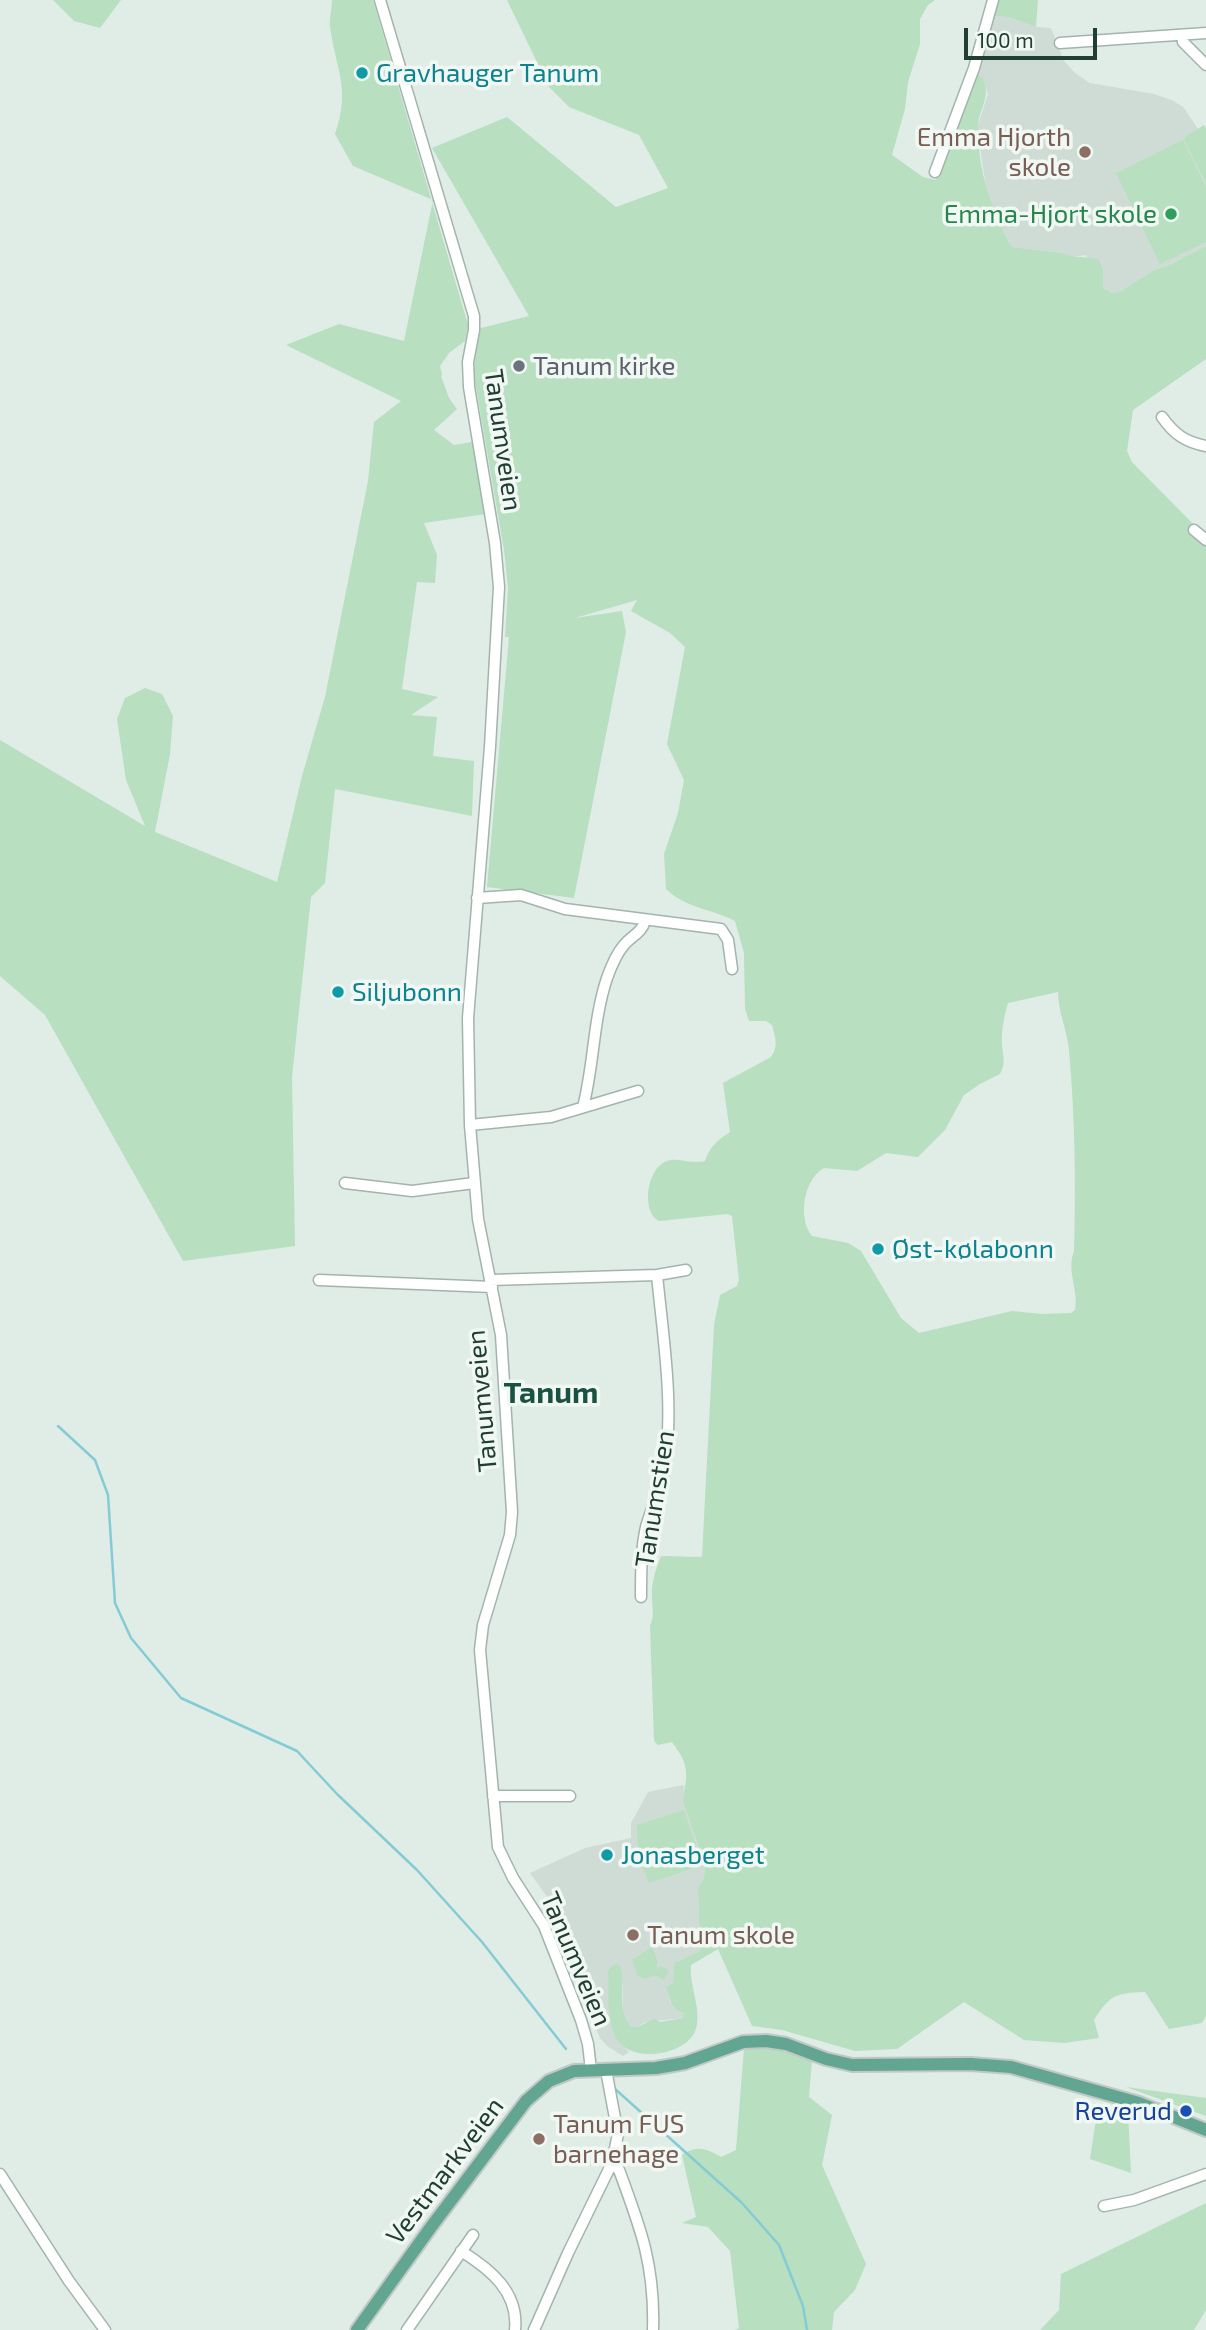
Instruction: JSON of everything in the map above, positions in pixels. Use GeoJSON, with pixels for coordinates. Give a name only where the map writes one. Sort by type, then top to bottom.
{"type":"FeatureCollection","features":[{"type":"Feature","properties":{"kind":"main road","name":"Tanumveien"},"geometry":{"type":"LineString","coordinates":[[591,2070],[642,2070],[669,2066],[743,2042],[766,2041],[786,2044],[826,2059],[852,2065],[970,2064],[1011,2067],[1139,2103],[1206,2130]]}},
{"type":"Feature","properties":{"kind":"main road","name":"Vestmarkveien"},"geometry":{"type":"LineString","coordinates":[[357,2330],[526,2101],[556,2078],[574,2071],[591,2070]]}},
{"type":"Feature","properties":{"kind":"street","name":"Tanumveien"},"geometry":{"type":"LineString","coordinates":[[380,0],[474,316],[468,362],[469,387],[495,543],[499,587],[490,747],[468,1018],[474,1183],[482,1244],[502,1345],[512,1512],[510,1535],[481,1637],[495,1829],[503,1860],[544,1926],[581,2020],[588,2044],[591,2070]]}},
{"type":"Feature","properties":{"kind":"street"},"geometry":{"type":"LineString","coordinates":[[936,172],[974,68],[993,0]]}},
{"type":"Feature","properties":{"kind":"street"},"geometry":{"type":"LineString","coordinates":[[1060,43],[1206,33]]}},
{"type":"Feature","properties":{"kind":"street"},"geometry":{"type":"LineString","coordinates":[[1182,35],[1183,42],[1206,65]]}},
{"type":"Feature","properties":{"kind":"street"},"geometry":{"type":"LineString","coordinates":[[1162,417],[1180,438],[1206,446]]}},
{"type":"Feature","properties":{"kind":"street"},"geometry":{"type":"LineString","coordinates":[[1194,530],[1206,540]]}},
{"type":"Feature","properties":{"kind":"street"},"geometry":{"type":"LineString","coordinates":[[477,898],[522,895],[565,909],[721,929],[728,940],[732,969]]}},
{"type":"Feature","properties":{"kind":"street"},"geometry":{"type":"LineString","coordinates":[[583,1107],[597,1014],[607,978],[626,942],[638,935],[645,921]]}},
{"type":"Feature","properties":{"kind":"street"},"geometry":{"type":"LineString","coordinates":[[470,1125],[551,1116],[638,1091]]}},
{"type":"Feature","properties":{"kind":"street"},"geometry":{"type":"LineString","coordinates":[[345,1183],[412,1191],[474,1183]]}},
{"type":"Feature","properties":{"kind":"street"},"geometry":{"type":"LineString","coordinates":[[319,1280],[491,1284],[657,1275],[686,1270]]}},
{"type":"Feature","properties":{"kind":"street","name":"Tanumstien"},"geometry":{"type":"LineString","coordinates":[[641,1597],[646,1528],[665,1467],[668,1438],[667,1390],[657,1275]]}},
{"type":"Feature","properties":{"kind":"street"},"geometry":{"type":"LineString","coordinates":[[494,1796],[570,1796]]}},
{"type":"Feature","properties":{"kind":"street"},"geometry":{"type":"LineString","coordinates":[[534,2330],[612,2163],[618,2134],[606,2070]]}},
{"type":"Feature","properties":{"kind":"street"},"geometry":{"type":"LineString","coordinates":[[612,2163],[619,2170],[645,2243],[651,2270],[653,2330]]}},
{"type":"Feature","properties":{"kind":"street"},"geometry":{"type":"LineString","coordinates":[[0,2174],[69,2281],[105,2330]]}},
{"type":"Feature","properties":{"kind":"street"},"geometry":{"type":"LineString","coordinates":[[1104,2206],[1134,2200],[1206,2174]]}},
{"type":"Feature","properties":{"kind":"street"},"geometry":{"type":"LineString","coordinates":[[409,2329],[473,2235]]}},
{"type":"Feature","properties":{"kind":"street"},"geometry":{"type":"LineString","coordinates":[[461,2251],[495,2275],[508,2293],[514,2312],[515,2330]]}},
{"type":"Feature","properties":{"kind":"shaded area","name":"Emma Hjorth skole"},"geometry":{"type":"Polygon","coordinates":[[[994,16],[1008,17],[1036,27],[1051,28],[1064,61],[1090,83],[1154,94],[1174,101],[1184,108],[1198,129],[1183,138],[1206,184],[1206,246],[1156,269],[1121,291],[1112,293],[1103,288],[1103,282],[1086,255],[1070,257],[1063,253],[1012,247],[996,217],[986,187],[977,128],[988,94],[982,77],[976,73],[994,16]]]}},
{"type":"Feature","properties":{"kind":"shaded area","name":"Tanum skole"},"geometry":{"type":"Polygon","coordinates":[[[684,1785],[683,1802],[705,1865],[704,1878],[698,1888],[700,1951],[674,1963],[673,1983],[666,1987],[670,2002],[685,2013],[683,2018],[630,2026],[622,2016],[623,1984],[608,1972],[610,2017],[620,2043],[629,2052],[623,2056],[600,2038],[579,1988],[579,1967],[558,1912],[530,1873],[585,1848],[631,1838],[631,1823],[648,1792],[684,1785]]]}},
{"type":"Feature","properties":{"kind":"green space"},"geometry":{"type":"Polygon","coordinates":[[[53,0],[121,0],[100,28],[74,21],[53,0]]]}},
{"type":"Feature","properties":{"kind":"green space"},"geometry":{"type":"Polygon","coordinates":[[[332,0],[373,0],[431,199],[353,166],[335,134],[340,118],[342,92],[330,27],[332,0]]]}},
{"type":"Feature","properties":{"kind":"green space"},"geometry":{"type":"Polygon","coordinates":[[[507,0],[935,0],[928,5],[920,19],[920,44],[908,82],[905,109],[892,155],[923,177],[936,180],[976,73],[982,77],[986,91],[978,123],[983,176],[998,220],[1012,247],[1099,260],[1103,271],[1103,288],[1112,293],[1121,291],[1156,269],[1206,246],[1206,359],[1133,410],[1127,451],[1132,462],[1206,537],[1206,2016],[1202,2023],[1169,2029],[1145,1992],[1135,1992],[1114,1997],[1104,2005],[1094,2020],[1099,2038],[1064,2043],[1024,2040],[964,2002],[897,2049],[855,2051],[782,2030],[752,2026],[718,1949],[691,1965],[697,2021],[691,2038],[671,2050],[647,2054],[625,2048],[614,2033],[609,2007],[610,1967],[617,1964],[620,1966],[623,2011],[630,2026],[637,2027],[654,2019],[660,2022],[683,2018],[684,2013],[674,2006],[666,1987],[673,1983],[674,1963],[700,1951],[698,1888],[704,1878],[705,1865],[683,1802],[685,1764],[672,1742],[658,1745],[654,1741],[650,1626],[653,1615],[654,1576],[661,1556],[702,1557],[714,1325],[720,1295],[737,1286],[739,1280],[732,1216],[727,1214],[659,1221],[650,1211],[648,1190],[655,1171],[664,1162],[705,1161],[715,1144],[730,1132],[723,1083],[771,1057],[776,1041],[772,1025],[766,1021],[749,1021],[745,1009],[744,953],[735,921],[690,904],[666,889],[664,854],[678,813],[684,780],[667,744],[685,647],[670,633],[631,611],[637,600],[575,618],[622,611],[626,632],[574,898],[487,887],[509,637],[505,637],[508,588],[504,550],[474,376],[477,329],[529,316],[432,148],[507,117],[616,207],[668,188],[639,135],[569,107],[549,87],[507,0]],[[1058,992],[1008,1003],[1002,1029],[1004,1063],[1000,1074],[964,1095],[945,1130],[918,1157],[886,1153],[857,1171],[824,1168],[817,1173],[807,1190],[805,1219],[812,1236],[848,1243],[861,1251],[901,1318],[919,1333],[1012,1311],[1042,1314],[1071,1313],[1075,1310],[1071,1266],[1075,1201],[1073,1100],[1068,1043],[1058,992]]]}},
{"type":"Feature","properties":{"kind":"green space"},"geometry":{"type":"Polygon","coordinates":[[[997,0],[1038,0],[1036,27],[1008,17],[994,16],[997,0]]]}},
{"type":"Feature","properties":{"kind":"green space"},"geometry":{"type":"Polygon","coordinates":[[[1204,125],[1206,128],[1206,184],[1183,138],[1204,125]]]}},
{"type":"Feature","properties":{"kind":"green space","name":"Emma-Hjort skole"},"geometry":{"type":"Polygon","coordinates":[[[1183,140],[1206,187],[1206,242],[1160,264],[1116,173],[1183,140]]]}},
{"type":"Feature","properties":{"kind":"green space"},"geometry":{"type":"Polygon","coordinates":[[[432,203],[468,325],[465,341],[449,353],[440,366],[449,398],[457,409],[434,430],[454,445],[472,442],[486,514],[424,523],[437,555],[435,583],[417,582],[402,689],[438,697],[411,715],[437,717],[433,756],[474,761],[472,816],[335,789],[325,883],[311,897],[292,1077],[295,1246],[183,1261],[45,1015],[0,976],[0,740],[145,826],[126,780],[117,719],[125,698],[145,688],[162,694],[173,716],[170,754],[155,832],[277,882],[302,776],[325,697],[368,481],[374,422],[401,401],[286,345],[339,324],[404,341],[432,203]]]}},
{"type":"Feature","properties":{"kind":"green space"},"geometry":{"type":"Polygon","coordinates":[[[684,1810],[702,1865],[649,1883],[638,1854],[637,1825],[684,1810]]]}},
{"type":"Feature","properties":{"kind":"green space"},"geometry":{"type":"Polygon","coordinates":[[[652,1947],[657,1960],[657,1970],[661,1966],[669,1971],[664,1980],[654,1975],[645,1979],[638,1976],[632,1960],[652,1947]]]}},
{"type":"Feature","properties":{"kind":"green space"},"geometry":{"type":"Polygon","coordinates":[[[759,2046],[812,2060],[809,2097],[832,2115],[822,2165],[866,2264],[855,2290],[834,2312],[832,2330],[735,2330],[739,2328],[730,2251],[708,2227],[682,2223],[696,2217],[682,2155],[702,2149],[721,2157],[736,2150],[744,2048],[759,2046]]]}},
{"type":"Feature","properties":{"kind":"green space"},"geometry":{"type":"Polygon","coordinates":[[[1126,2087],[1206,2098],[1206,2116],[1126,2087]]]}},
{"type":"Feature","properties":{"kind":"green space"},"geometry":{"type":"Polygon","coordinates":[[[1098,2106],[1128,2111],[1131,2173],[1090,2159],[1098,2106]]]}},
{"type":"Feature","properties":{"kind":"green space"},"geometry":{"type":"Polygon","coordinates":[[[1206,2203],[1206,2310],[1194,2330],[1040,2330],[1059,2310],[1061,2274],[1206,2203]]]}},
{"type":"Feature","properties":{"kind":"waterway"},"geometry":{"type":"LineString","coordinates":[[58,1426],[95,1460],[108,1495],[115,1603],[131,1638],[181,1698],[297,1751],[337,1794],[417,1870],[482,1942],[566,2049]]}},
{"type":"Feature","properties":{"kind":"waterway"},"geometry":{"type":"LineString","coordinates":[[614,2088],[742,2203],[779,2245],[803,2306],[807,2330]]}},
{"type":"Feature","properties":{"kind":"place","name":"Gravhauger Tanum"},"geometry":{"type":"Point","coordinates":[362,73]}},
{"type":"Feature","properties":{"kind":"place","name":"Emma Hjorth skole"},"geometry":{"type":"Point","coordinates":[1085,152]}},
{"type":"Feature","properties":{"kind":"place","name":"Emma-Hjort skole"},"geometry":{"type":"Point","coordinates":[1171,214]}},
{"type":"Feature","properties":{"kind":"place","name":"Tanum kirke"},"geometry":{"type":"Point","coordinates":[519,366]}},
{"type":"Feature","properties":{"kind":"place","name":"Siljubonn"},"geometry":{"type":"Point","coordinates":[338,992]}},
{"type":"Feature","properties":{"kind":"place","name":"Øst-kølabonn"},"geometry":{"type":"Point","coordinates":[878,1249]}},
{"type":"Feature","properties":{"kind":"place","name":"Jonasberget"},"geometry":{"type":"Point","coordinates":[607,1855]}},
{"type":"Feature","properties":{"kind":"place","name":"Tanum skole"},"geometry":{"type":"Point","coordinates":[633,1935]}},
{"type":"Feature","properties":{"kind":"place","name":"Reverud"},"geometry":{"type":"Point","coordinates":[1186,2111]}},
{"type":"Feature","properties":{"kind":"place","name":"Tanum FUS barnehage"},"geometry":{"type":"Point","coordinates":[539,2139]}},
{"type":"Feature","properties":{"kind":"district","name":"Tanum"},"geometry":{"type":"Point","coordinates":[551,1393]}}]}
